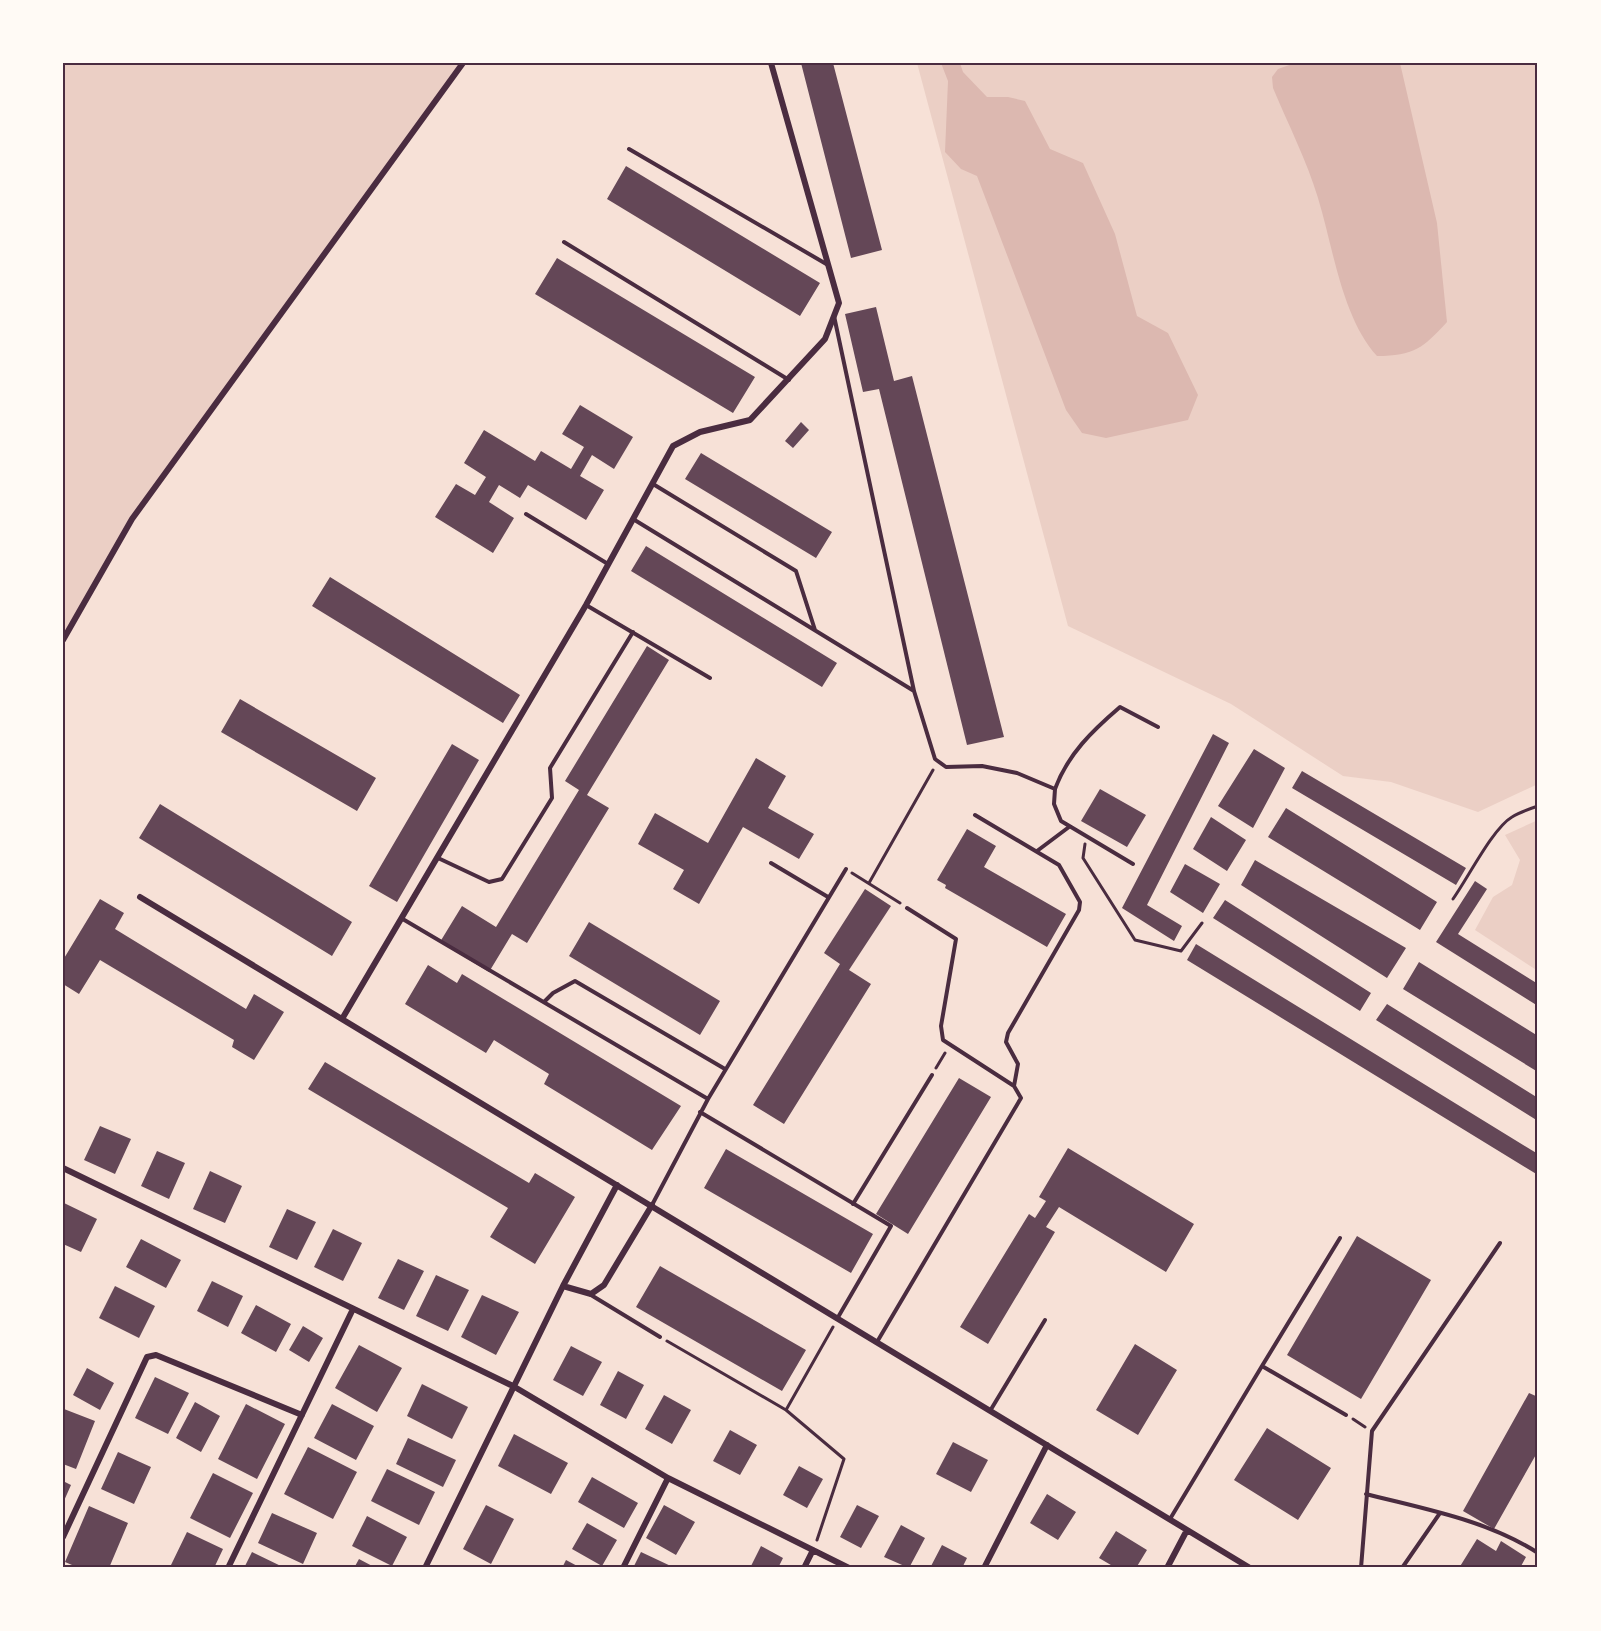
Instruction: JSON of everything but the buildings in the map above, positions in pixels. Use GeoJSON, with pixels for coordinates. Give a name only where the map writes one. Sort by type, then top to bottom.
{"type":"FeatureCollection","features":[{"type":"Feature","properties":{"kind":"street"},"geometry":{"type":"LineString","coordinates":[[63,640],[132,519],[463,63]]}},
{"type":"Feature","properties":{"kind":"street"},"geometry":{"type":"LineString","coordinates":[[342,1019],[586,605],[673,446],[700,432],[750,420],[825,339],[839,303],[771,63]]}},
{"type":"Feature","properties":{"kind":"street"},"geometry":{"type":"LineString","coordinates":[[140,897],[1250,1568]]}},
{"type":"Feature","properties":{"kind":"street"},"geometry":{"type":"LineString","coordinates":[[64,1171],[513,1386],[668,1478],[849,1568]]}},
{"type":"Feature","properties":{"kind":"street"},"geometry":{"type":"LineString","coordinates":[[425,1568],[563,1286],[617,1185]]}},
{"type":"Feature","properties":{"kind":"street"},"geometry":{"type":"LineString","coordinates":[[563,1286],[591,1294],[604,1285],[652,1205]]}},
{"type":"Feature","properties":{"kind":"street"},"geometry":{"type":"LineString","coordinates":[[228,1568],[353,1309]]}},
{"type":"Feature","properties":{"kind":"street"},"geometry":{"type":"LineString","coordinates":[[63,1537],[147,1357],[156,1355],[302,1415]]}},
{"type":"Feature","properties":{"kind":"street"},"geometry":{"type":"LineString","coordinates":[[984,1568],[1047,1445]]}},
{"type":"Feature","properties":{"kind":"street"},"geometry":{"type":"LineString","coordinates":[[623,1568],[668,1478]]}},
{"type":"Feature","properties":{"kind":"street"},"geometry":{"type":"LineString","coordinates":[[1167,1568],[1186,1530]]}},
{"type":"Feature","properties":{"kind":"street"},"geometry":{"type":"LineString","coordinates":[[804,1568],[813,1550]]}},
{"type":"Feature","properties":{"kind":"lane"},"geometry":{"type":"LineString","coordinates":[[629,149],[828,265]]}},
{"type":"Feature","properties":{"kind":"lane"},"geometry":{"type":"LineString","coordinates":[[564,242],[789,380]]}},
{"type":"Feature","properties":{"kind":"lane"},"geometry":{"type":"LineString","coordinates":[[834,315],[914,691],[938,763],[946,766],[982,766],[1017,773],[1055,789]]}},
{"type":"Feature","properties":{"kind":"lane"},"geometry":{"type":"LineString","coordinates":[[652,484],[796,571],[815,630]]}},
{"type":"Feature","properties":{"kind":"lane"},"geometry":{"type":"LineString","coordinates":[[526,514],[608,564]]}},
{"type":"Feature","properties":{"kind":"lane"},"geometry":{"type":"LineString","coordinates":[[633,519],[914,691]]}},
{"type":"Feature","properties":{"kind":"lane"},"geometry":{"type":"LineString","coordinates":[[586,605],[710,678]]}},
{"type":"Feature","properties":{"kind":"lane"},"geometry":{"type":"LineString","coordinates":[[437,857],[489,882],[502,879],[552,798],[550,768],[633,632]]}},
{"type":"Feature","properties":{"kind":"lane"},"geometry":{"type":"LineString","coordinates":[[1133,864],[1069,827],[1056,814],[1055,789],[1061,772],[1087,735],[1120,707],[1158,727]]}},
{"type":"Feature","properties":{"kind":"lane"},"geometry":{"type":"LineString","coordinates":[[975,815],[1059,865],[1079,898],[1080,906],[1008,1033],[1006,1042],[1018,1064],[1014,1086]]}},
{"type":"Feature","properties":{"kind":"lane"},"geometry":{"type":"LineString","coordinates":[[1037,851],[1069,827]]}},
{"type":"Feature","properties":{"kind":"lane"},"geometry":{"type":"LineString","coordinates":[[771,863],[828,897]]}},
{"type":"Feature","properties":{"kind":"lane"},"geometry":{"type":"LineString","coordinates":[[652,1205],[700,1112],[846,869]]}},
{"type":"Feature","properties":{"kind":"lane"},"geometry":{"type":"LineString","coordinates":[[877,1342],[1019,1105],[1019,1092],[1014,1086],[943,1040],[941,1026],[956,939],[907,908]]}},
{"type":"Feature","properties":{"kind":"lane"},"geometry":{"type":"LineString","coordinates":[[401,918],[708,1099]]}},
{"type":"Feature","properties":{"kind":"lane"},"geometry":{"type":"LineString","coordinates":[[544,1002],[553,993],[575,981],[725,1069]]}},
{"type":"Feature","properties":{"kind":"lane"},"geometry":{"type":"LineString","coordinates":[[853,1204],[933,1075]]}},
{"type":"Feature","properties":{"kind":"lane"},"geometry":{"type":"LineString","coordinates":[[700,1112],[891,1226],[837,1319]]}},
{"type":"Feature","properties":{"kind":"lane"},"geometry":{"type":"LineString","coordinates":[[1170,1519],[1340,1238]]}},
{"type":"Feature","properties":{"kind":"lane"},"geometry":{"type":"LineString","coordinates":[[1361,1568],[1372,1431],[1500,1243]]}},
{"type":"Feature","properties":{"kind":"lane"},"geometry":{"type":"LineString","coordinates":[[591,1294],[660,1337]]}},
{"type":"Feature","properties":{"kind":"lane"},"geometry":{"type":"LineString","coordinates":[[990,1411],[1045,1320]]}},
{"type":"Feature","properties":{"kind":"lane"},"geometry":{"type":"LineString","coordinates":[[1262,1366],[1346,1415]]}},
{"type":"Feature","properties":{"kind":"lane"},"geometry":{"type":"LineString","coordinates":[[1366,1494],[1440,1513],[1517,1540],[1538,1553]]}},
{"type":"Feature","properties":{"kind":"lane"},"geometry":{"type":"LineString","coordinates":[[1402,1568],[1440,1513]]}},
{"type":"Feature","properties":{"kind":"path"},"geometry":{"type":"LineString","coordinates":[[869,884],[938,763]]}},
{"type":"Feature","properties":{"kind":"path"},"geometry":{"type":"LineString","coordinates":[[1453,899],[1471,874],[1490,840],[1509,818],[1538,806]]}},
{"type":"Feature","properties":{"kind":"path"},"geometry":{"type":"LineString","coordinates":[[1086,837],[1083,858],[1134,940],[1181,951],[1202,922]]}},
{"type":"Feature","properties":{"kind":"path"},"geometry":{"type":"LineString","coordinates":[[846,869],[907,908]]}},
{"type":"Feature","properties":{"kind":"path"},"geometry":{"type":"LineString","coordinates":[[933,1075],[949,1045]]}},
{"type":"Feature","properties":{"kind":"path"},"geometry":{"type":"LineString","coordinates":[[786,1410],[837,1319]]}},
{"type":"Feature","properties":{"kind":"path"},"geometry":{"type":"LineString","coordinates":[[660,1337],[786,1410],[844,1459],[813,1550]]}},
{"type":"Feature","properties":{"kind":"path"},"geometry":{"type":"LineString","coordinates":[[1346,1415],[1372,1431]]}},
{"type":"Feature","properties":{"kind":"shaded area"},"geometry":{"type":"Polygon","coordinates":[[[63,63],[463,63],[132,519],[63,640],[63,63]]]}},
{"type":"Feature","properties":{"kind":"shaded area"},"geometry":{"type":"Polygon","coordinates":[[[917,63],[1538,63],[1538,784],[1478,812],[1391,782],[1343,776],[1231,704],[1068,626],[917,63]]]}},
{"type":"Feature","properties":{"kind":"shaded area"},"geometry":{"type":"Polygon","coordinates":[[[941,63],[960,63],[963,72],[987,97],[1008,97],[1025,101],[1050,149],[1083,163],[1115,234],[1137,316],[1168,333],[1198,395],[1188,420],[1106,438],[1082,433],[1066,410],[977,176],[961,169],[945,152],[948,81],[941,63]]]}},
{"type":"Feature","properties":{"kind":"shaded area"},"geometry":{"type":"Polygon","coordinates":[[[1295,63],[1400,63],[1437,223],[1447,322],[1417,349],[1390,356],[1377,356],[1355,322],[1340,281],[1314,184],[1273,88],[1272,77],[1278,69],[1295,63]]]}},
{"type":"Feature","properties":{"kind":"shaded area"},"geometry":{"type":"Polygon","coordinates":[[[1538,820],[1538,971],[1475,930],[1493,897],[1512,885],[1520,860],[1505,835],[1538,820]]]}}]}
